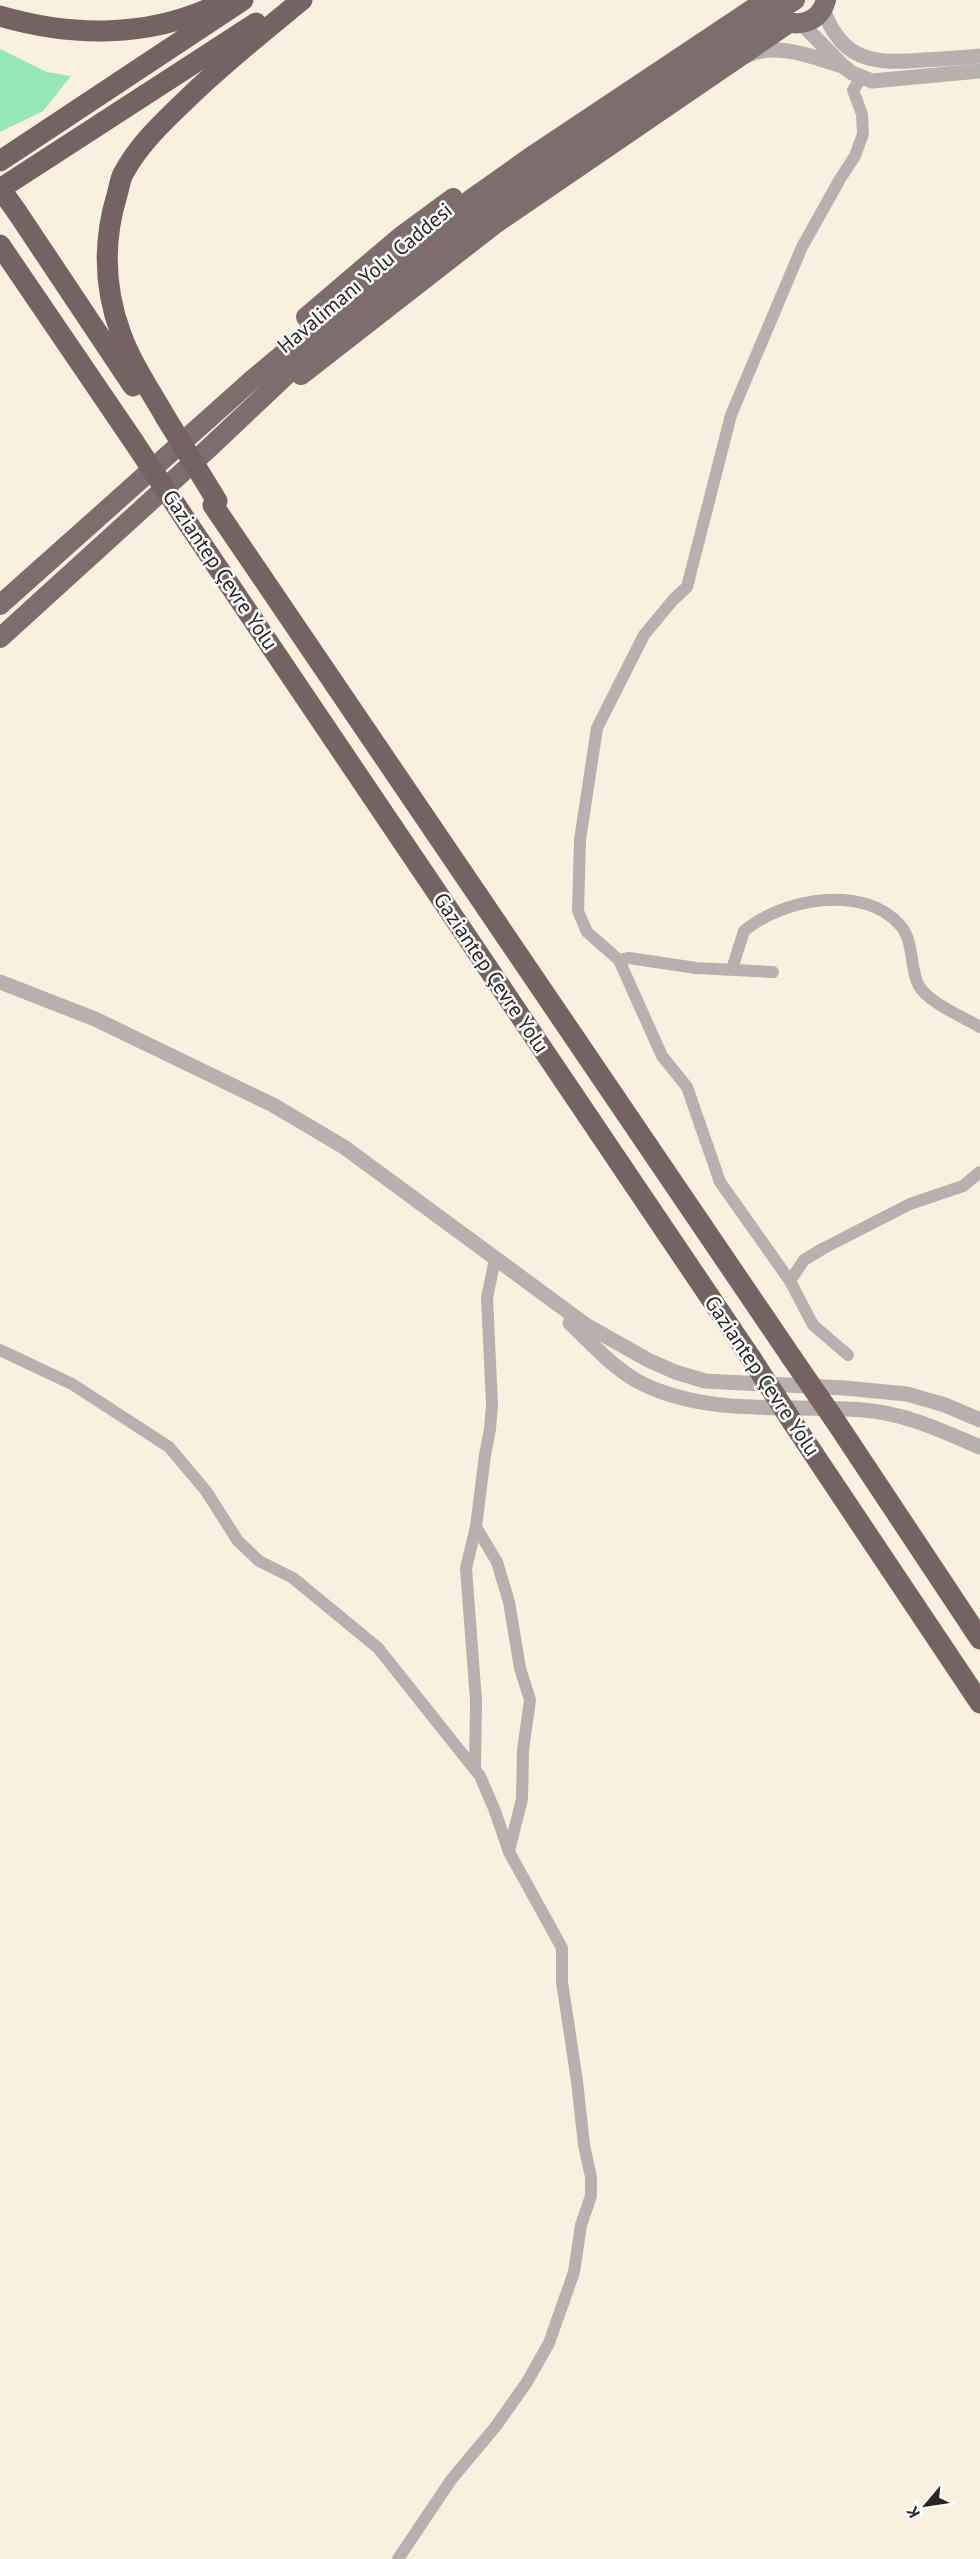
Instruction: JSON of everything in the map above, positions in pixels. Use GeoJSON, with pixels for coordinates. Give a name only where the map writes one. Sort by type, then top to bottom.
{"type":"FeatureCollection","features":[{"type":"Feature","properties":{"kind":"highway"},"geometry":{"type":"LineString","coordinates":[[0,16],[58,28],[93,32],[122,31],[158,26],[194,16],[228,0]]}},
{"type":"Feature","properties":{"kind":"highway"},"geometry":{"type":"LineString","coordinates":[[0,161],[243,0]]}},
{"type":"Feature","properties":{"kind":"highway"},"geometry":{"type":"LineString","coordinates":[[0,189],[291,0]]}},
{"type":"Feature","properties":{"kind":"highway"},"geometry":{"type":"LineString","coordinates":[[163,422],[121,333],[110,294],[106,258],[110,218],[122,176],[142,146],[165,120],[221,67],[302,0]]}},
{"type":"Feature","properties":{"kind":"highway"},"geometry":{"type":"LineString","coordinates":[[252,380],[297,324],[400,237],[542,134],[742,0]]}},
{"type":"Feature","properties":{"kind":"highway"},"geometry":{"type":"LineString","coordinates":[[767,0],[773,12],[795,23]]}},
{"type":"Feature","properties":{"kind":"highway","name":"Havalimanı Yolu Caddesi"},"geometry":{"type":"LineString","coordinates":[[0,605],[252,380],[329,314],[470,200],[729,44],[767,0]]}},
{"type":"Feature","properties":{"kind":"highway","name":"Havalimanı Yolu Caddesi"},"geometry":{"type":"LineString","coordinates":[[0,638],[332,332],[408,269],[537,173],[795,0]]}},
{"type":"Feature","properties":{"kind":"highway"},"geometry":{"type":"LineString","coordinates":[[729,44],[814,19],[825,4]]}},
{"type":"Feature","properties":{"kind":"highway","name":"Gaziantep Çevre Yolu"},"geometry":{"type":"LineString","coordinates":[[0,189],[163,422],[241,546],[834,1419],[980,1639]]}},
{"type":"Feature","properties":{"kind":"highway","name":"Gaziantep Çevre Yolu"},"geometry":{"type":"LineString","coordinates":[[0,245],[751,1358],[980,1703]]}},
{"type":"Feature","properties":{"kind":"street"},"geometry":{"type":"LineString","coordinates":[[825,4],[833,32],[845,46],[857,55],[876,62],[980,56]]}},
{"type":"Feature","properties":{"kind":"street"},"geometry":{"type":"LineString","coordinates":[[795,23],[843,66],[872,81],[980,71]]}},
{"type":"Feature","properties":{"kind":"street"},"geometry":{"type":"LineString","coordinates":[[729,44],[753,52],[787,51],[843,66]]}},
{"type":"Feature","properties":{"kind":"street"},"geometry":{"type":"LineString","coordinates":[[848,1354],[813,1325],[790,1281],[720,1182],[687,1087],[662,1056],[619,960],[587,932],[578,911],[580,840],[597,728],[644,635],[687,587],[731,416],[802,247],[855,156],[863,134],[862,114],[853,90],[862,77]]}},
{"type":"Feature","properties":{"kind":"street"},"geometry":{"type":"LineString","coordinates":[[732,969],[744,931],[768,916],[798,905],[825,899],[865,902],[885,913],[901,926],[909,945],[919,987],[945,1008],[980,1027]]}},
{"type":"Feature","properties":{"kind":"street"},"geometry":{"type":"LineString","coordinates":[[619,960],[629,958],[696,968],[773,972]]}},
{"type":"Feature","properties":{"kind":"street"},"geometry":{"type":"LineString","coordinates":[[0,982],[95,1019],[273,1105],[344,1147],[536,1290],[597,1331],[648,1360],[705,1381],[907,1394],[945,1405],[980,1420]]}},
{"type":"Feature","properties":{"kind":"street"},"geometry":{"type":"LineString","coordinates":[[790,1281],[804,1260],[824,1248],[910,1204],[963,1186],[980,1172]]}},
{"type":"Feature","properties":{"kind":"street"},"geometry":{"type":"LineString","coordinates":[[475,1770],[476,1701],[466,1568],[476,1527],[492,1404],[487,1298],[495,1260]]}},
{"type":"Feature","properties":{"kind":"street"},"geometry":{"type":"LineString","coordinates":[[536,1290],[607,1357],[641,1383],[682,1400],[752,1407],[864,1410],[900,1415],[980,1447]]}},
{"type":"Feature","properties":{"kind":"street"},"geometry":{"type":"LineString","coordinates":[[0,1350],[72,1384],[169,1447],[206,1491],[238,1541],[259,1560],[293,1578],[378,1648],[475,1770],[495,1811],[509,1852],[562,1948],[562,1982],[584,2145],[591,2177],[591,2196],[581,2225],[574,2272],[549,2343],[527,2382],[496,2426],[451,2480],[398,2559]]}},
{"type":"Feature","properties":{"kind":"street"},"geometry":{"type":"LineString","coordinates":[[476,1527],[497,1562],[508,1602],[520,1668],[530,1700],[523,1750],[522,1799],[509,1852]]}},
{"type":"Feature","properties":{"kind":"green space"},"geometry":{"type":"Polygon","coordinates":[[[0,49],[47,72],[71,76],[43,111],[0,132],[0,49]]]}}]}
